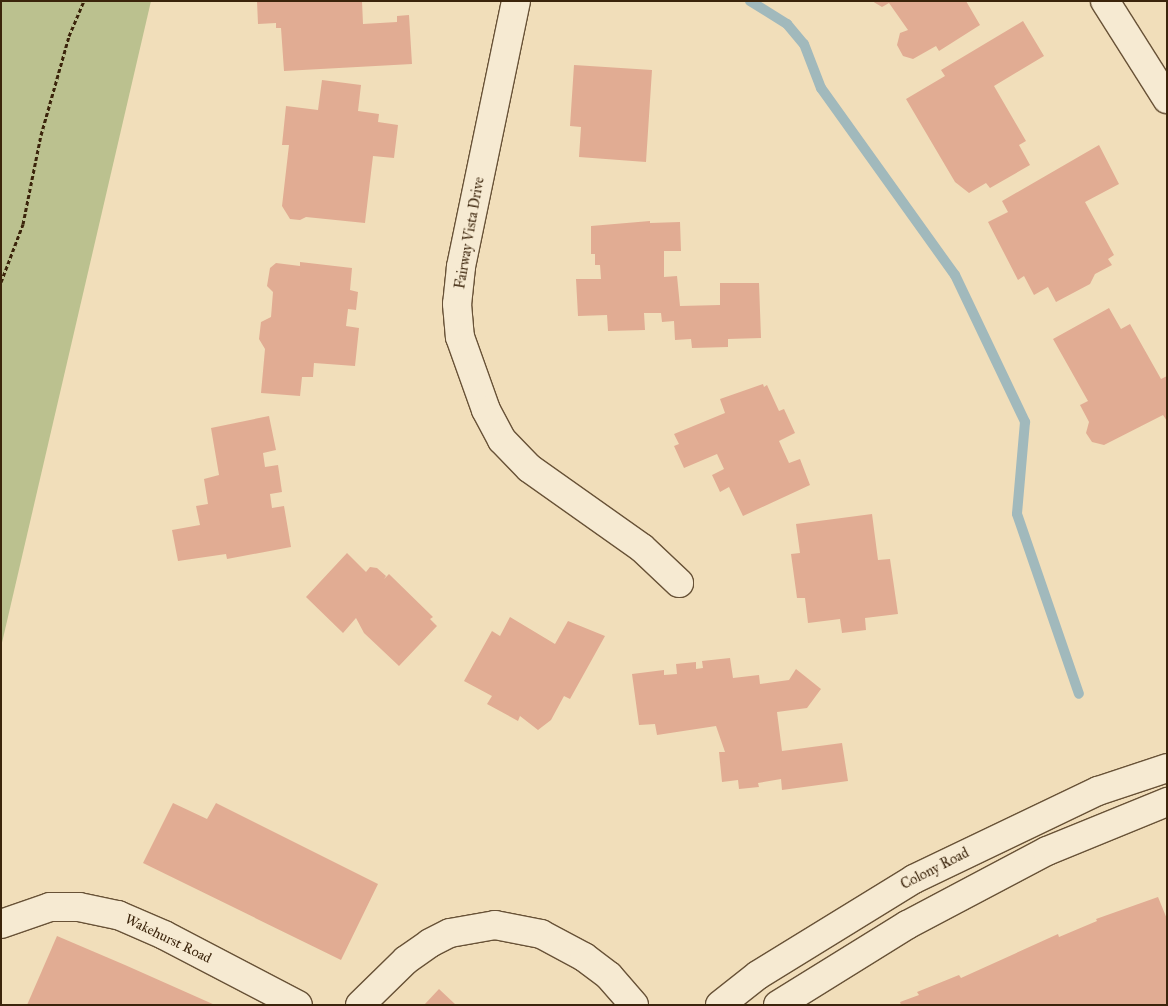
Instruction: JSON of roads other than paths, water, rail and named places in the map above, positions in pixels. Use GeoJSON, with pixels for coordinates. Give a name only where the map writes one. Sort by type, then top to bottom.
{"type":"FeatureCollection","features":[{"type":"Feature","properties":{"kind":"street","name":"Fairway Vista Drive"},"geometry":{"type":"LineString","coordinates":[[516,1],[461,267],[457,304],[460,337],[486,410],[502,440],[529,468],[642,548],[680,583]]}},
{"type":"Feature","properties":{"kind":"street"},"geometry":{"type":"LineString","coordinates":[[1105,1],[1167,99]]}},
{"type":"Feature","properties":{"kind":"street","name":"Colony Road"},"geometry":{"type":"LineString","coordinates":[[720,1005],[758,975],[914,879],[1098,791],[1167,768]]}},
{"type":"Feature","properties":{"kind":"street"},"geometry":{"type":"LineString","coordinates":[[778,1005],[906,925],[1047,851],[1167,802]]}},
{"type":"Feature","properties":{"kind":"street","name":"Wakehurst Road"},"geometry":{"type":"LineString","coordinates":[[1,924],[50,907],[80,907],[118,915],[164,935],[298,1005]]}},
{"type":"Feature","properties":{"kind":"street"},"geometry":{"type":"LineString","coordinates":[[360,1005],[406,960],[430,943],[450,933],[495,925],[541,934],[584,957],[609,976],[634,1005]]}},
{"type":"Feature","properties":{"kind":"waterway"},"geometry":{"type":"LineString","coordinates":[[750,1],[787,24],[804,44],[821,88],[955,275],[1025,422],[1017,514],[1079,694]]}}]}
